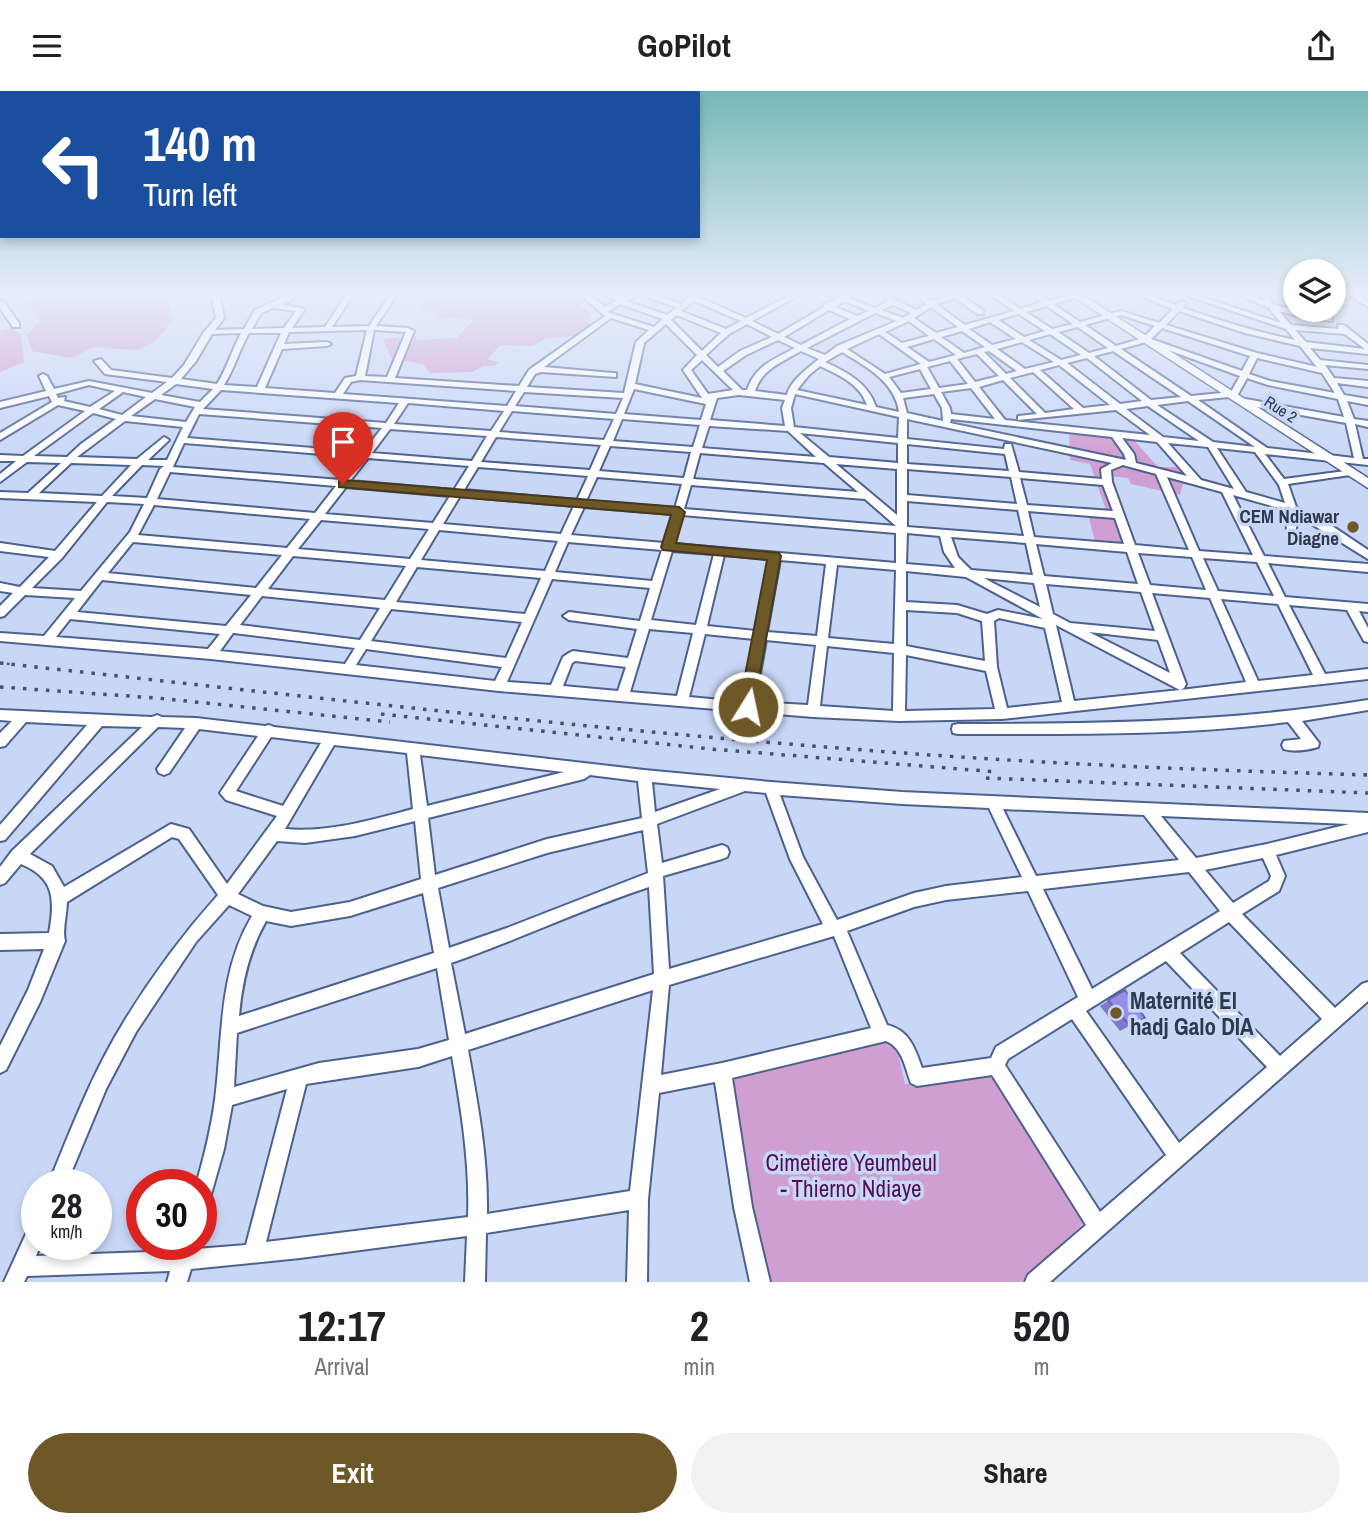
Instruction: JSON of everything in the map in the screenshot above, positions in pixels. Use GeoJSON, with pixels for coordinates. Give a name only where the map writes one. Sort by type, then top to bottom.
{"type":"FeatureCollection","features":[{"type":"Feature","properties":{"kind":"street"},"geometry":{"type":"LineString","coordinates":[[31,496],[66,462],[174,381],[187,369],[199,348]]}},
{"type":"Feature","properties":{"kind":"street"},"geometry":{"type":"LineString","coordinates":[[47,640],[131,538],[198,408],[219,387],[239,348]]}},
{"type":"Feature","properties":{"kind":"street"},"geometry":{"type":"LineString","coordinates":[[260,390],[278,348]]}},
{"type":"Feature","properties":{"kind":"street"},"geometry":{"type":"LineString","coordinates":[[360,378],[367,348]]}},
{"type":"Feature","properties":{"kind":"street"},"geometry":{"type":"LineString","coordinates":[[390,380],[403,348]]}},
{"type":"Feature","properties":{"kind":"street"},"geometry":{"type":"LineString","coordinates":[[348,669],[535,369],[563,348]]}},
{"type":"Feature","properties":{"kind":"street"},"geometry":{"type":"LineString","coordinates":[[499,686],[629,391],[639,348]]}},
{"type":"Feature","properties":{"kind":"street"},"geometry":{"type":"LineString","coordinates":[[697,348],[739,393]]}},
{"type":"Feature","properties":{"kind":"street"},"geometry":{"type":"LineString","coordinates":[[709,348],[687,372],[706,397],[712,399]]}},
{"type":"Feature","properties":{"kind":"street"},"geometry":{"type":"LineString","coordinates":[[719,370],[755,348]]}},
{"type":"Feature","properties":{"kind":"street"},"geometry":{"type":"LineString","coordinates":[[750,393],[761,371],[802,348],[862,387],[869,395],[872,408]]}},
{"type":"Feature","properties":{"kind":"street"},"geometry":{"type":"LineString","coordinates":[[899,716],[903,414],[899,396],[884,376],[840,348],[821,360],[790,394],[787,422],[790,429],[901,527]]}},
{"type":"Feature","properties":{"kind":"street"},"geometry":{"type":"LineString","coordinates":[[904,348],[924,365],[938,391],[947,419]]}},
{"type":"Feature","properties":{"kind":"street"},"geometry":{"type":"LineString","coordinates":[[951,348],[962,355]]}},
{"type":"Feature","properties":{"kind":"street"},"geometry":{"type":"LineString","coordinates":[[884,376],[990,348]]}},
{"type":"Feature","properties":{"kind":"street"},"geometry":{"type":"LineString","coordinates":[[993,348],[1025,373]]}},
{"type":"Feature","properties":{"kind":"street"},"geometry":{"type":"LineString","coordinates":[[1036,348],[1061,363],[1160,439],[1198,483]]}},
{"type":"Feature","properties":{"kind":"street"},"geometry":{"type":"LineString","coordinates":[[1076,348],[1149,403],[1210,444],[1242,493]]}},
{"type":"Feature","properties":{"kind":"street"},"geometry":{"type":"LineString","coordinates":[[899,396],[975,385],[1116,348],[1262,450],[1290,497],[1293,508],[1291,529]]}},
{"type":"Feature","properties":{"kind":"street","name":"Rue 2"},"geometry":{"type":"LineString","coordinates":[[1157,348],[1368,484]]}},
{"type":"Feature","properties":{"kind":"street"},"geometry":{"type":"LineString","coordinates":[[1167,348],[1292,390],[1368,402]]}},
{"type":"Feature","properties":{"kind":"street"},"geometry":{"type":"LineString","coordinates":[[1188,367],[1203,359],[1212,348]]}},
{"type":"Feature","properties":{"kind":"street"},"geometry":{"type":"LineString","coordinates":[[1231,348],[1328,376],[1368,384]]}},
{"type":"Feature","properties":{"kind":"street"},"geometry":{"type":"LineString","coordinates":[[337,396],[348,380],[360,378],[522,389],[629,391],[712,399],[739,393],[790,394],[903,414],[1002,421],[1363,461],[1342,398],[1318,362],[1304,348]]}},
{"type":"Feature","properties":{"kind":"street"},"geometry":{"type":"LineString","coordinates":[[1329,348],[1368,350]]}},
{"type":"Feature","properties":{"kind":"street"},"geometry":{"type":"LineString","coordinates":[[978,351],[1044,416]]}},
{"type":"Feature","properties":{"kind":"street"},"geometry":{"type":"LineString","coordinates":[[1234,397],[1255,355]]}},
{"type":"Feature","properties":{"kind":"street"},"geometry":{"type":"LineString","coordinates":[[952,358],[1002,421]]}},
{"type":"Feature","properties":{"kind":"street"},"geometry":{"type":"LineString","coordinates":[[98,361],[108,372]]}},
{"type":"Feature","properties":{"kind":"street"},"geometry":{"type":"LineString","coordinates":[[1318,362],[1368,367]]}},
{"type":"Feature","properties":{"kind":"street"},"geometry":{"type":"LineString","coordinates":[[1291,364],[1292,390]]}},
{"type":"Feature","properties":{"kind":"street"},"geometry":{"type":"LineString","coordinates":[[535,369],[613,375]]}},
{"type":"Feature","properties":{"kind":"street"},"geometry":{"type":"LineString","coordinates":[[1035,370],[1081,411]]}},
{"type":"Feature","properties":{"kind":"street"},"geometry":{"type":"LineString","coordinates":[[0,437],[108,372],[219,387],[790,429],[1009,452]]}},
{"type":"Feature","properties":{"kind":"street"},"geometry":{"type":"LineString","coordinates":[[43,376],[57,402]]}},
{"type":"Feature","properties":{"kind":"street"},"geometry":{"type":"LineString","coordinates":[[0,405],[89,383],[198,408],[388,426],[1107,482]]}},
{"type":"Feature","properties":{"kind":"street"},"geometry":{"type":"LineString","coordinates":[[0,479],[22,460],[120,391]]}},
{"type":"Feature","properties":{"kind":"street"},"geometry":{"type":"LineString","coordinates":[[1002,421],[1187,398],[1234,397],[1368,425]]}},
{"type":"Feature","properties":{"kind":"street"},"geometry":{"type":"LineString","coordinates":[[624,696],[712,399]]}},
{"type":"Feature","properties":{"kind":"street"},"geometry":{"type":"LineString","coordinates":[[211,654],[405,401]]}},
{"type":"Feature","properties":{"kind":"street"},"geometry":{"type":"LineString","coordinates":[[57,402],[124,418],[189,425]]}},
{"type":"Feature","properties":{"kind":"street"},"geometry":{"type":"LineString","coordinates":[[947,419],[1293,508],[1320,522],[1368,555]]}},
{"type":"Feature","properties":{"kind":"street"},"geometry":{"type":"LineString","coordinates":[[1115,434],[1129,454],[1127,464]]}},
{"type":"Feature","properties":{"kind":"street"},"geometry":{"type":"LineString","coordinates":[[1005,436],[1069,707]]}},
{"type":"Feature","properties":{"kind":"street"},"geometry":{"type":"LineString","coordinates":[[0,613],[58,555],[106,497],[164,440]]}},
{"type":"Feature","properties":{"kind":"street"},"geometry":{"type":"LineString","coordinates":[[182,440],[869,496]]}},
{"type":"Feature","properties":{"kind":"street"},"geometry":{"type":"LineString","coordinates":[[0,458],[166,466],[343,484],[679,512],[901,527],[945,533],[1368,568]]}},
{"type":"Feature","properties":{"kind":"street"},"geometry":{"type":"LineString","coordinates":[[1127,464],[1106,469],[1107,482],[1182,689]]}},
{"type":"Feature","properties":{"kind":"street"},"geometry":{"type":"LineString","coordinates":[[1281,482],[1350,472]]}},
{"type":"Feature","properties":{"kind":"street"},"geometry":{"type":"LineString","coordinates":[[1160,473],[1254,686]]}},
{"type":"Feature","properties":{"kind":"street"},"geometry":{"type":"LineString","coordinates":[[1226,490],[1321,679]]}},
{"type":"Feature","properties":{"kind":"street"},"geometry":{"type":"LineString","coordinates":[[0,495],[106,497],[1368,608]]}},
{"type":"Feature","properties":{"kind":"street"},"geometry":{"type":"LineString","coordinates":[[902,498],[1119,515]]}},
{"type":"Feature","properties":{"kind":"street"},"geometry":{"type":"LineString","coordinates":[[945,533],[950,556],[967,573],[1049,620]]}},
{"type":"Feature","properties":{"kind":"street"},"geometry":{"type":"LineString","coordinates":[[131,538],[657,585]]}},
{"type":"Feature","properties":{"kind":"street"},"geometry":{"type":"LineString","coordinates":[[0,547],[58,555]]}},
{"type":"Feature","properties":{"kind":"street"},"geometry":{"type":"LineString","coordinates":[[682,702],[720,551]]}},
{"type":"Feature","properties":{"kind":"street"},"geometry":{"type":"LineString","coordinates":[[748,707],[775,556]]}},
{"type":"Feature","properties":{"kind":"street"},"geometry":{"type":"LineString","coordinates":[[813,712],[832,561]]}},
{"type":"Feature","properties":{"kind":"street"},"geometry":{"type":"LineString","coordinates":[[101,576],[529,619]]}},
{"type":"Feature","properties":{"kind":"street"},"geometry":{"type":"LineString","coordinates":[[0,587],[84,595]]}},
{"type":"Feature","properties":{"kind":"street"},"geometry":{"type":"LineString","coordinates":[[901,606],[957,609],[988,619],[998,614],[1163,636]]}},
{"type":"Feature","properties":{"kind":"street"},"geometry":{"type":"LineString","coordinates":[[1350,606],[1368,638]]}},
{"type":"Feature","properties":{"kind":"street"},"geometry":{"type":"LineString","coordinates":[[68,615],[364,644],[509,663]]}},
{"type":"Feature","properties":{"kind":"street"},"geometry":{"type":"LineString","coordinates":[[569,616],[900,649],[991,667]]}},
{"type":"Feature","properties":{"kind":"street"},"geometry":{"type":"LineString","coordinates":[[988,619],[991,667],[1002,714]]}},
{"type":"Feature","properties":{"kind":"street"},"geometry":{"type":"LineString","coordinates":[[1066,625],[1182,689]]}},
{"type":"Feature","properties":{"kind":"street"},"geometry":{"type":"LineString","coordinates":[[0,636],[211,654],[499,686],[813,712],[899,716],[1002,714],[1069,707],[1182,689],[1254,686],[1368,674]]}},
{"type":"Feature","properties":{"kind":"street"},"geometry":{"type":"LineString","coordinates":[[555,690],[570,657],[634,663]]}},
{"type":"Feature","properties":{"kind":"street"},"geometry":{"type":"LineString","coordinates":[[958,729],[1105,730],[1243,723],[1365,709]]}},
{"type":"Feature","properties":{"kind":"street"},"geometry":{"type":"LineString","coordinates":[[0,715],[99,721],[157,720],[269,730],[330,740],[771,788],[993,802],[1368,819]]}},
{"type":"Feature","properties":{"kind":"street"},"geometry":{"type":"LineString","coordinates":[[1289,745],[1313,743],[1290,716]]}},
{"type":"Feature","properties":{"kind":"street"},"geometry":{"type":"LineString","coordinates":[[0,742],[23,717]]}},
{"type":"Feature","properties":{"kind":"street"},"geometry":{"type":"LineString","coordinates":[[0,878],[52,818],[120,759],[157,720]]}},
{"type":"Feature","properties":{"kind":"street"},"geometry":{"type":"LineString","coordinates":[[3,828],[99,721]]}},
{"type":"Feature","properties":{"kind":"street"},"geometry":{"type":"LineString","coordinates":[[164,769],[195,723]]}},
{"type":"Feature","properties":{"kind":"street"},"geometry":{"type":"LineString","coordinates":[[269,730],[227,793],[287,813]]}},
{"type":"Feature","properties":{"kind":"street"},"geometry":{"type":"LineString","coordinates":[[64,1169],[100,1083],[130,1026],[191,937],[227,896],[274,834],[330,740]]}},
{"type":"Feature","properties":{"kind":"street"},"geometry":{"type":"LineString","coordinates":[[413,749],[429,882],[459,1044],[477,1163],[475,1282]]}},
{"type":"Feature","properties":{"kind":"street"},"geometry":{"type":"LineString","coordinates":[[274,834],[305,837],[340,833],[530,784],[598,770]]}},
{"type":"Feature","properties":{"kind":"street"},"geometry":{"type":"LineString","coordinates":[[637,1282],[639,1199],[662,979],[656,875],[644,776]]}},
{"type":"Feature","properties":{"kind":"street"},"geometry":{"type":"LineString","coordinates":[[61,897],[161,834],[174,830],[184,834],[193,845],[227,896],[262,913],[291,919],[328,914],[547,846],[648,822],[747,785]]}},
{"type":"Feature","properties":{"kind":"street"},"geometry":{"type":"LineString","coordinates":[[771,788],[797,859],[836,928],[882,1034]]}},
{"type":"Feature","properties":{"kind":"street"},"geometry":{"type":"LineString","coordinates":[[993,802],[1032,883],[1081,1003],[1177,1156]]}},
{"type":"Feature","properties":{"kind":"street"},"geometry":{"type":"LineString","coordinates":[[1148,810],[1231,913],[1334,1019]]}},
{"type":"Feature","properties":{"kind":"street"},"geometry":{"type":"LineString","coordinates":[[224,1098],[355,1065],[407,1061],[662,979],[836,928],[914,900],[946,893],[1194,865],[1267,851],[1368,826]]}},
{"type":"Feature","properties":{"kind":"street"},"geometry":{"type":"LineString","coordinates":[[996,1066],[1002,1053],[1231,913],[1278,881],[1276,869],[1267,851]]}},
{"type":"Feature","properties":{"kind":"street"},"geometry":{"type":"LineString","coordinates":[[228,1028],[442,959],[564,915],[656,875],[722,852]]}},
{"type":"Feature","properties":{"kind":"street"},"geometry":{"type":"LineString","coordinates":[[0,1063],[57,941],[61,917],[61,897],[48,870],[18,856]]}},
{"type":"Feature","properties":{"kind":"street"},"geometry":{"type":"LineString","coordinates":[[208,1169],[224,1098],[228,1028],[235,978],[244,944],[262,913]]}},
{"type":"Feature","properties":{"kind":"street"},"geometry":{"type":"LineString","coordinates":[[0,942],[57,941]]}},
{"type":"Feature","properties":{"kind":"street"},"geometry":{"type":"LineString","coordinates":[[1167,951],[1279,1067]]}},
{"type":"Feature","properties":{"kind":"street"},"geometry":{"type":"LineString","coordinates":[[1035,1282],[1368,990]]}},
{"type":"Feature","properties":{"kind":"street"},"geometry":{"type":"LineString","coordinates":[[653,1085],[722,1072],[882,1034],[894,1034],[902,1039],[918,1077],[996,1066]]}},
{"type":"Feature","properties":{"kind":"street"},"geometry":{"type":"LineString","coordinates":[[996,1066],[1098,1227]]}},
{"type":"Feature","properties":{"kind":"street"},"geometry":{"type":"LineString","coordinates":[[722,1072],[743,1207],[760,1282]]}},
{"type":"Feature","properties":{"kind":"street"},"geometry":{"type":"LineString","coordinates":[[254,1253],[299,1077]]}},
{"type":"Feature","properties":{"kind":"street"},"geometry":{"type":"LineString","coordinates":[[217,1252],[254,1253],[477,1227],[639,1199]]}},
{"type":"Feature","properties":{"kind":"street"},"geometry":{"type":"LineString","coordinates":[[17,1274],[126,1260]]}},
{"type":"Feature","properties":{"kind":"street"},"geometry":{"type":"LineString","coordinates":[[177,1282],[183,1260]]}},
{"type":"Feature","properties":{"kind":"green space"},"geometry":{"type":"Polygon","coordinates":[[[0,348],[22,348],[24,362],[0,372],[0,348]]]}},
{"type":"Feature","properties":{"kind":"green space"},"geometry":{"type":"Polygon","coordinates":[[[31,348],[93,348],[71,358],[32,351],[31,348]]]}},
{"type":"Feature","properties":{"kind":"green space"},"geometry":{"type":"Polygon","coordinates":[[[102,348],[142,348],[137,350],[102,348]]]}},
{"type":"Feature","properties":{"kind":"green space"},"geometry":{"type":"Polygon","coordinates":[[[387,348],[498,348],[487,359],[498,362],[495,366],[483,366],[472,372],[431,373],[422,364],[391,358],[387,348]]]}},
{"type":"Feature","properties":{"kind":"green space"},"geometry":{"type":"Polygon","coordinates":[[[1069,431],[1133,439],[1158,467],[1179,467],[1194,486],[1183,484],[1180,495],[1131,484],[1128,478],[1107,476],[1133,549],[1096,546],[1087,510],[1106,510],[1090,464],[1070,460],[1069,431]]]}},
{"type":"Feature","properties":{"kind":"green space","name":"Cimetière Yeumbeul - Thierno Ndiaye"},"geometry":{"type":"Polygon","coordinates":[[[895,1039],[905,1084],[996,1073],[1084,1223],[1021,1282],[762,1282],[726,1078],[840,1046],[895,1039]]]}},
{"type":"Feature","properties":{"kind":"building"},"geometry":{"type":"Polygon","coordinates":[[[1125,990],[1145,1018],[1130,1026],[1108,1000],[1125,990]]]}},
{"type":"Feature","properties":{"kind":"railway"},"geometry":{"type":"LineString","coordinates":[[10,664],[0,663],[532,720],[851,749],[1109,765],[1368,775]]}},
{"type":"Feature","properties":{"kind":"railway"},"geometry":{"type":"LineString","coordinates":[[0,687],[157,698],[390,722]]}},
{"type":"Feature","properties":{"kind":"railway"},"geometry":{"type":"LineString","coordinates":[[381,714],[711,749],[997,772]]}},
{"type":"Feature","properties":{"kind":"railway"},"geometry":{"type":"LineString","coordinates":[[986,778],[1368,793]]}},
{"type":"Feature","properties":{"kind":"place","name":"CEM Ndiawar Diagne"},"geometry":{"type":"Point","coordinates":[1353,527]}},
{"type":"Feature","properties":{"kind":"place","name":"Maternité El hadj Galo DIA"},"geometry":{"type":"Point","coordinates":[1116,1013]}},
{"type":"Feature","properties":{"kind":"route"},"geometry":{"type":"LineString","coordinates":[[343,484],[679,512],[668,547],[775,556],[748,707]]}}]}
